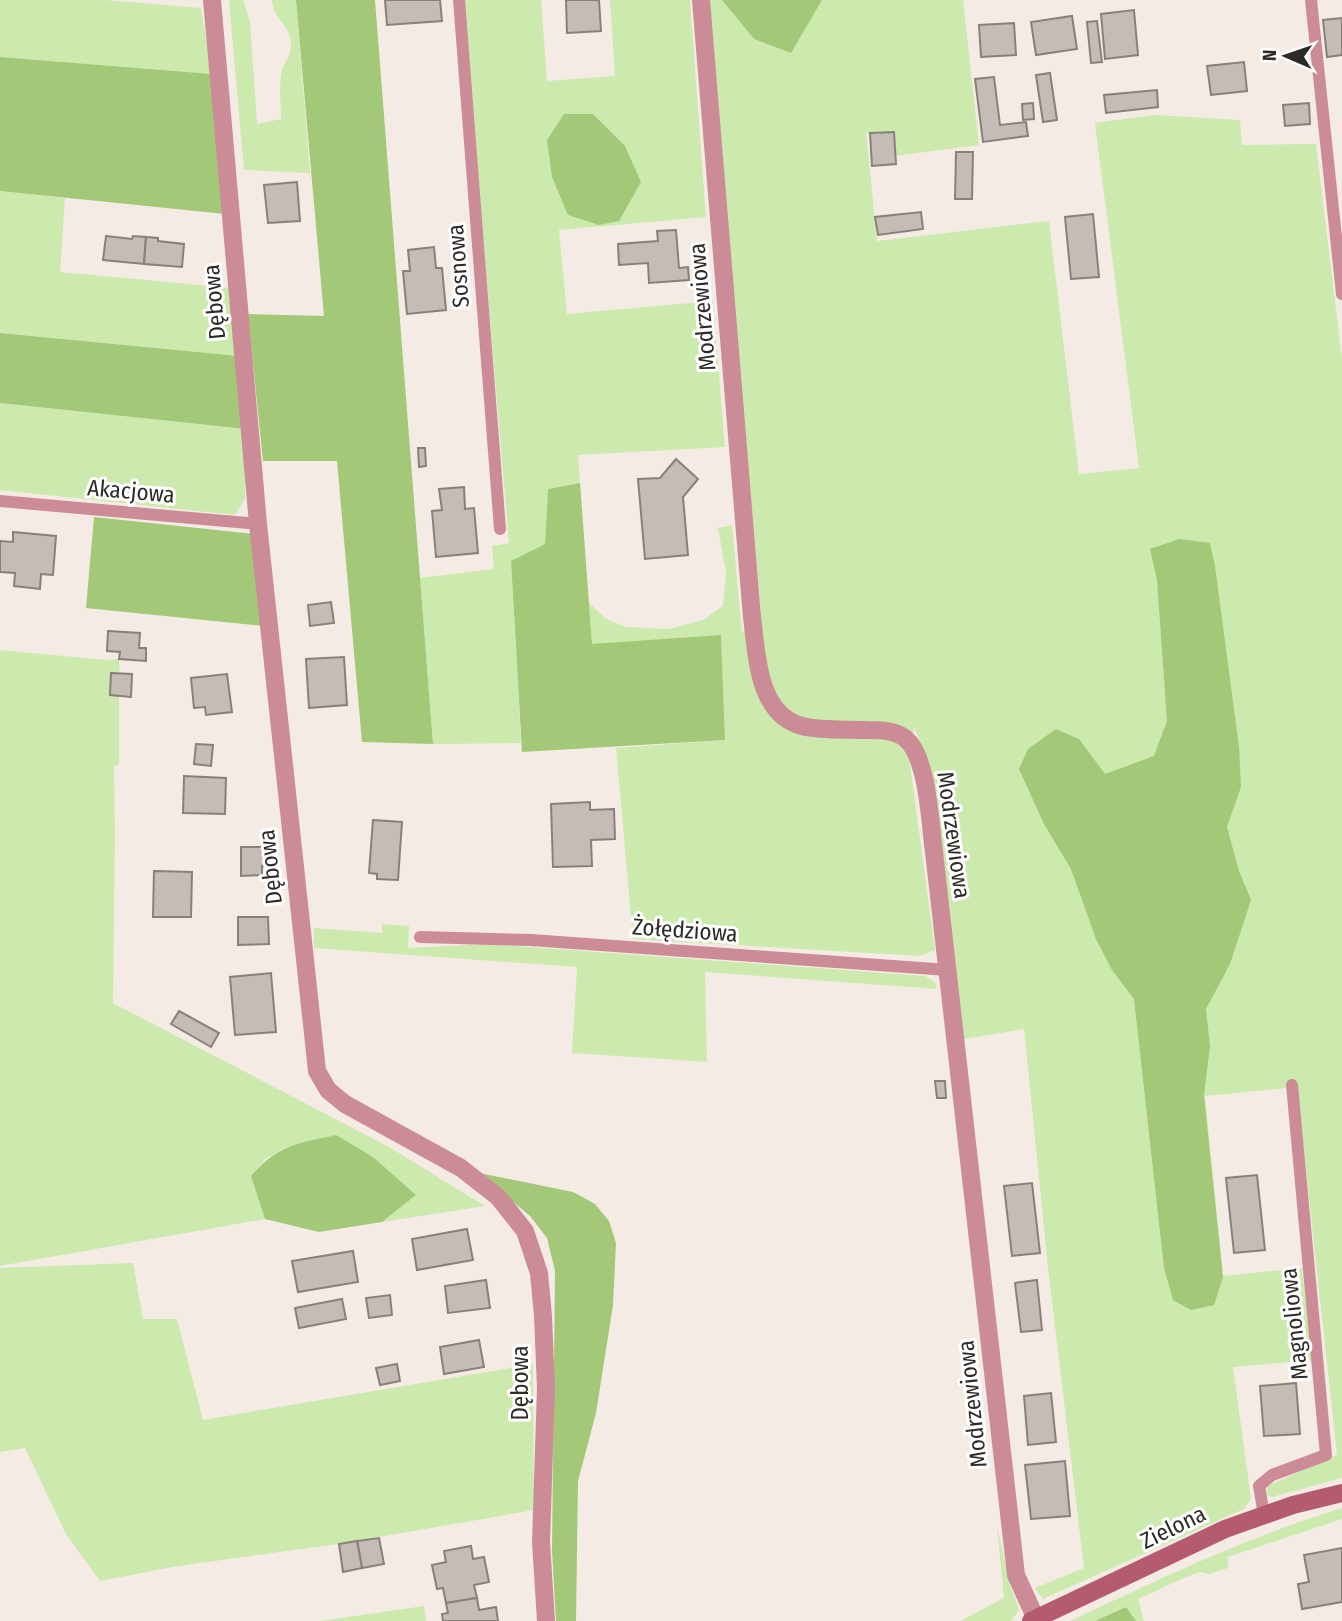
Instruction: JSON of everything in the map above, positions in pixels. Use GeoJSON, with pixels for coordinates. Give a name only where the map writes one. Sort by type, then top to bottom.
{"type":"FeatureCollection","features":[{"type":"Feature","properties":{"kind":"street","name":"Dębowa"},"geometry":{"type":"LineString","coordinates":[[212,0],[258,524],[317,1071],[328,1090],[345,1104],[461,1168],[498,1197],[525,1231],[540,1273],[546,1388],[541,1542],[545,1621]]}},
{"type":"Feature","properties":{"kind":"street","name":"Modrzewiowa"},"geometry":{"type":"LineString","coordinates":[[701,0],[758,663],[766,692],[785,718],[801,726],[814,728],[891,732],[906,739],[917,754],[934,852],[1016,1575],[1033,1620]]}},
{"type":"Feature","properties":{"kind":"street","name":"Zielona"},"geometry":{"type":"LineString","coordinates":[[1033,1620],[1225,1529],[1342,1493]]}},
{"type":"Feature","properties":{"kind":"lane","name":"Sosnowa"},"geometry":{"type":"LineString","coordinates":[[459,0],[499,529]]}},
{"type":"Feature","properties":{"kind":"lane"},"geometry":{"type":"LineString","coordinates":[[1311,0],[1342,294]]}},
{"type":"Feature","properties":{"kind":"lane","name":"Akacjowa"},"geometry":{"type":"LineString","coordinates":[[0,501],[258,524]]}},
{"type":"Feature","properties":{"kind":"lane","name":"Żołędziowa"},"geometry":{"type":"LineString","coordinates":[[420,937],[531,940],[948,970]]}},
{"type":"Feature","properties":{"kind":"lane","name":"Magnoliowa"},"geometry":{"type":"LineString","coordinates":[[1264,1515],[1259,1486],[1272,1475],[1326,1455],[1292,1085]]}},
{"type":"Feature","properties":{"kind":"green space"},"geometry":{"type":"Polygon","coordinates":[[[0,0],[105,0],[201,8],[212,74],[0,57],[0,0]]]}},
{"type":"Feature","properties":{"kind":"green space"},"geometry":{"type":"Polygon","coordinates":[[[229,0],[243,0],[250,22],[257,124],[281,119],[281,74],[291,48],[290,37],[275,12],[272,0],[296,0],[310,173],[244,170],[229,0]]]}},
{"type":"Feature","properties":{"kind":"green space"},"geometry":{"type":"Polygon","coordinates":[[[296,0],[375,0],[433,744],[362,742],[337,461],[263,461],[248,314],[324,316],[296,0]]]}},
{"type":"Feature","properties":{"kind":"green space"},"geometry":{"type":"Polygon","coordinates":[[[463,0],[541,0],[547,81],[615,76],[610,0],[690,0],[706,217],[559,230],[567,314],[713,301],[725,447],[578,455],[580,483],[548,489],[545,544],[511,562],[521,743],[433,744],[420,578],[494,569],[492,546],[509,543],[463,0]]]}},
{"type":"Feature","properties":{"kind":"green space"},"geometry":{"type":"Polygon","coordinates":[[[706,0],[722,0],[754,39],[810,17],[822,0],[963,0],[979,145],[895,156],[866,132],[877,241],[1049,221],[1079,474],[1139,468],[1095,123],[1155,115],[1240,120],[1242,145],[1316,144],[1342,359],[1342,1478],[1272,1497],[1266,1495],[1268,1486],[1337,1455],[1297,1087],[1205,1096],[1223,1276],[1302,1268],[1313,1360],[1233,1367],[1251,1499],[1244,1509],[1043,1599],[1035,1588],[1084,1568],[1048,1268],[1024,1029],[964,1039],[929,764],[914,727],[909,756],[935,950],[920,956],[633,939],[616,748],[725,740],[721,636],[592,645],[589,603],[606,619],[626,627],[669,629],[703,620],[723,606],[726,572],[718,528],[732,525],[742,633],[761,610],[706,0]]]}},
{"type":"Feature","properties":{"kind":"green space"},"geometry":{"type":"Polygon","coordinates":[[[722,0],[822,0],[791,53],[754,39],[722,0]]]}},
{"type":"Feature","properties":{"kind":"green space"},"geometry":{"type":"Polygon","coordinates":[[[0,57],[212,74],[225,214],[0,191],[0,57]]]}},
{"type":"Feature","properties":{"kind":"green space"},"geometry":{"type":"Polygon","coordinates":[[[564,114],[593,114],[625,146],[641,182],[619,221],[599,225],[568,215],[552,177],[547,140],[564,114]]]}},
{"type":"Feature","properties":{"kind":"green space"},"geometry":{"type":"Polygon","coordinates":[[[0,191],[65,198],[60,272],[232,288],[239,356],[0,333],[0,191]]]}},
{"type":"Feature","properties":{"kind":"green space"},"geometry":{"type":"Polygon","coordinates":[[[0,333],[239,356],[246,429],[0,403],[0,333]]]}},
{"type":"Feature","properties":{"kind":"green space"},"geometry":{"type":"Polygon","coordinates":[[[0,403],[246,429],[245,499],[235,515],[0,490],[0,403]]]}},
{"type":"Feature","properties":{"kind":"green space"},"geometry":{"type":"Polygon","coordinates":[[[580,483],[592,644],[721,635],[725,740],[522,752],[511,561],[545,544],[548,489],[580,483]]]}},
{"type":"Feature","properties":{"kind":"green space"},"geometry":{"type":"Polygon","coordinates":[[[94,517],[254,534],[263,626],[86,608],[94,517]]]}},
{"type":"Feature","properties":{"kind":"green space"},"geometry":{"type":"Polygon","coordinates":[[[1179,539],[1210,543],[1215,566],[1239,747],[1241,787],[1227,827],[1239,871],[1251,900],[1230,964],[1206,1009],[1210,1046],[1204,1096],[1223,1277],[1214,1305],[1191,1310],[1173,1300],[1164,1268],[1134,999],[1112,970],[1096,939],[1071,869],[1044,824],[1019,769],[1028,749],[1056,729],[1079,739],[1105,774],[1154,756],[1167,721],[1157,580],[1150,549],[1179,539]]]}},
{"type":"Feature","properties":{"kind":"green space"},"geometry":{"type":"Polygon","coordinates":[[[0,650],[119,659],[120,674],[110,695],[119,696],[119,764],[114,767],[113,1003],[389,1147],[485,1206],[382,1222],[416,1195],[286,1147],[265,1159],[251,1176],[265,1219],[0,1266],[0,650]]]}},
{"type":"Feature","properties":{"kind":"green space"},"geometry":{"type":"Polygon","coordinates":[[[382,924],[409,926],[408,948],[488,944],[925,976],[935,982],[937,989],[705,972],[707,1062],[572,1053],[577,967],[314,948],[314,928],[382,933],[382,924]]]}},
{"type":"Feature","properties":{"kind":"green space"},"geometry":{"type":"Polygon","coordinates":[[[336,1135],[373,1157],[416,1195],[382,1222],[319,1232],[265,1219],[251,1176],[270,1158],[289,1147],[336,1135]]]}},
{"type":"Feature","properties":{"kind":"green space"},"geometry":{"type":"Polygon","coordinates":[[[479,1173],[573,1192],[595,1204],[609,1221],[616,1243],[613,1305],[596,1413],[578,1481],[576,1621],[556,1621],[552,1551],[555,1271],[547,1238],[530,1216],[479,1173]]]}},
{"type":"Feature","properties":{"kind":"green space"},"geometry":{"type":"Polygon","coordinates":[[[133,1263],[143,1319],[177,1319],[203,1420],[533,1364],[534,1510],[339,1544],[178,1566],[100,1581],[66,1534],[25,1448],[0,1452],[0,1268],[133,1263]]]}},
{"type":"Feature","properties":{"kind":"green space"},"geometry":{"type":"Polygon","coordinates":[[[1342,1508],[1342,1519],[1228,1557],[1228,1568],[1209,1574],[1200,1572],[1138,1599],[1144,1621],[1136,1621],[1126,1607],[1095,1621],[1070,1621],[1238,1545],[1342,1508]]]}},
{"type":"Feature","properties":{"kind":"green space"},"geometry":{"type":"Polygon","coordinates":[[[997,1526],[1010,1585],[1019,1610],[1011,1621],[960,1621],[1004,1598],[997,1526]]]}},
{"type":"Feature","properties":{"kind":"green space"},"geometry":{"type":"Polygon","coordinates":[[[424,1606],[426,1621],[320,1621],[424,1606]]]}},
{"type":"Feature","properties":{"kind":"green space"},"geometry":{"type":"Polygon","coordinates":[[[1126,1607],[1136,1621],[1095,1621],[1126,1607]]]}},
{"type":"Feature","properties":{"kind":"building"},"geometry":{"type":"Polygon","coordinates":[[[385,0],[440,0],[442,21],[387,25],[385,0]]]}},
{"type":"Feature","properties":{"kind":"building"},"geometry":{"type":"Polygon","coordinates":[[[566,0],[599,0],[601,31],[567,33],[566,0]]]}},
{"type":"Feature","properties":{"kind":"building"},"geometry":{"type":"Polygon","coordinates":[[[1134,10],[1138,55],[1105,59],[1101,14],[1134,10]]]}},
{"type":"Feature","properties":{"kind":"building"},"geometry":{"type":"Polygon","coordinates":[[[1072,16],[1077,49],[1036,55],[1031,22],[1072,16]]]}},
{"type":"Feature","properties":{"kind":"building"},"geometry":{"type":"Polygon","coordinates":[[[1342,18],[1342,55],[1327,57],[1323,20],[1342,18]]]}},
{"type":"Feature","properties":{"kind":"building"},"geometry":{"type":"Polygon","coordinates":[[[1097,21],[1102,62],[1091,63],[1087,22],[1097,21]]]}},
{"type":"Feature","properties":{"kind":"building"},"geometry":{"type":"Polygon","coordinates":[[[1014,23],[1016,55],[981,57],[979,25],[1014,23]]]}},
{"type":"Feature","properties":{"kind":"building"},"geometry":{"type":"Polygon","coordinates":[[[1244,62],[1247,91],[1211,95],[1207,66],[1244,62]]]}},
{"type":"Feature","properties":{"kind":"building"},"geometry":{"type":"Polygon","coordinates":[[[1050,73],[1057,120],[1043,122],[1036,75],[1050,73]]]}},
{"type":"Feature","properties":{"kind":"building"},"geometry":{"type":"Polygon","coordinates":[[[994,77],[1000,125],[1026,122],[1028,136],[983,142],[975,79],[994,77]]]}},
{"type":"Feature","properties":{"kind":"building"},"geometry":{"type":"Polygon","coordinates":[[[1157,90],[1158,107],[1106,113],[1104,95],[1157,90]]]}},
{"type":"Feature","properties":{"kind":"building"},"geometry":{"type":"Polygon","coordinates":[[[1033,103],[1034,119],[1023,120],[1022,104],[1033,103]]]}},
{"type":"Feature","properties":{"kind":"building"},"geometry":{"type":"Polygon","coordinates":[[[1309,103],[1310,124],[1285,126],[1283,105],[1309,103]]]}},
{"type":"Feature","properties":{"kind":"building"},"geometry":{"type":"Polygon","coordinates":[[[894,132],[896,164],[872,166],[870,133],[894,132]]]}},
{"type":"Feature","properties":{"kind":"building"},"geometry":{"type":"Polygon","coordinates":[[[956,152],[973,152],[972,199],[955,199],[956,152]]]}},
{"type":"Feature","properties":{"kind":"building"},"geometry":{"type":"Polygon","coordinates":[[[297,182],[300,221],[268,223],[264,185],[297,182]]]}},
{"type":"Feature","properties":{"kind":"building"},"geometry":{"type":"Polygon","coordinates":[[[921,212],[923,229],[878,235],[875,217],[921,212]]]}},
{"type":"Feature","properties":{"kind":"building"},"geometry":{"type":"Polygon","coordinates":[[[1093,214],[1099,277],[1071,279],[1065,217],[1093,214]]]}},
{"type":"Feature","properties":{"kind":"building"},"geometry":{"type":"Polygon","coordinates":[[[676,230],[679,268],[688,267],[689,280],[649,283],[648,263],[619,265],[618,244],[658,241],[657,231],[676,230]]]}},
{"type":"Feature","properties":{"kind":"building"},"geometry":{"type":"Polygon","coordinates":[[[106,236],[132,239],[133,236],[146,237],[144,264],[103,260],[106,236]]]}},
{"type":"Feature","properties":{"kind":"building"},"geometry":{"type":"Polygon","coordinates":[[[146,237],[184,244],[182,267],[144,264],[146,237]]]}},
{"type":"Feature","properties":{"kind":"building"},"geometry":{"type":"Polygon","coordinates":[[[434,247],[436,268],[442,268],[446,310],[407,314],[403,271],[410,271],[408,250],[434,247]]]}},
{"type":"Feature","properties":{"kind":"building"},"geometry":{"type":"Polygon","coordinates":[[[418,448],[425,448],[426,466],[419,467],[418,448]]]}},
{"type":"Feature","properties":{"kind":"building"},"geometry":{"type":"Polygon","coordinates":[[[676,459],[698,479],[683,497],[688,555],[645,559],[638,479],[660,478],[676,459]]]}},
{"type":"Feature","properties":{"kind":"building"},"geometry":{"type":"Polygon","coordinates":[[[464,487],[465,509],[474,508],[478,553],[436,557],[432,511],[442,510],[439,489],[464,487]]]}},
{"type":"Feature","properties":{"kind":"building"},"geometry":{"type":"Polygon","coordinates":[[[13,532],[56,536],[53,575],[41,574],[40,589],[14,586],[15,573],[0,572],[0,541],[13,542],[13,532]]]}},
{"type":"Feature","properties":{"kind":"building"},"geometry":{"type":"Polygon","coordinates":[[[331,602],[334,623],[310,626],[308,605],[331,602]]]}},
{"type":"Feature","properties":{"kind":"building"},"geometry":{"type":"Polygon","coordinates":[[[108,631],[140,633],[139,648],[146,648],[146,661],[119,659],[120,652],[107,651],[108,631]]]}},
{"type":"Feature","properties":{"kind":"building"},"geometry":{"type":"Polygon","coordinates":[[[344,657],[347,705],[309,708],[306,659],[344,657]]]}},
{"type":"Feature","properties":{"kind":"building"},"geometry":{"type":"Polygon","coordinates":[[[111,673],[132,674],[131,697],[110,695],[111,673]]]}},
{"type":"Feature","properties":{"kind":"building"},"geometry":{"type":"Polygon","coordinates":[[[227,674],[232,712],[206,715],[205,707],[194,708],[191,678],[227,674]]]}},
{"type":"Feature","properties":{"kind":"building"},"geometry":{"type":"Polygon","coordinates":[[[196,744],[213,745],[211,766],[194,764],[196,744]]]}},
{"type":"Feature","properties":{"kind":"building"},"geometry":{"type":"Polygon","coordinates":[[[184,776],[226,778],[225,814],[183,813],[184,776]]]}},
{"type":"Feature","properties":{"kind":"building"},"geometry":{"type":"Polygon","coordinates":[[[590,802],[590,810],[614,809],[615,839],[591,840],[592,866],[553,867],[551,804],[590,802]]]}},
{"type":"Feature","properties":{"kind":"building"},"geometry":{"type":"Polygon","coordinates":[[[373,820],[402,822],[398,880],[377,879],[377,874],[369,873],[373,820]]]}},
{"type":"Feature","properties":{"kind":"building"},"geometry":{"type":"Polygon","coordinates":[[[241,847],[269,847],[270,866],[262,866],[262,875],[241,876],[241,847]]]}},
{"type":"Feature","properties":{"kind":"building"},"geometry":{"type":"Polygon","coordinates":[[[154,871],[192,872],[191,917],[153,917],[154,871]]]}},
{"type":"Feature","properties":{"kind":"building"},"geometry":{"type":"Polygon","coordinates":[[[238,917],[268,917],[269,944],[238,945],[238,917]]]}},
{"type":"Feature","properties":{"kind":"building"},"geometry":{"type":"Polygon","coordinates":[[[271,973],[276,1032],[235,1035],[230,977],[271,973]]]}},
{"type":"Feature","properties":{"kind":"building"},"geometry":{"type":"Polygon","coordinates":[[[179,1011],[219,1033],[211,1047],[171,1024],[179,1011]]]}},
{"type":"Feature","properties":{"kind":"building"},"geometry":{"type":"Polygon","coordinates":[[[935,1081],[945,1081],[946,1098],[937,1098],[935,1081]]]}},
{"type":"Feature","properties":{"kind":"building"},"geometry":{"type":"Polygon","coordinates":[[[1257,1175],[1265,1250],[1234,1253],[1226,1178],[1257,1175]]]}},
{"type":"Feature","properties":{"kind":"building"},"geometry":{"type":"Polygon","coordinates":[[[1032,1183],[1040,1253],[1012,1256],[1004,1186],[1032,1183]]]}},
{"type":"Feature","properties":{"kind":"building"},"geometry":{"type":"Polygon","coordinates":[[[467,1229],[473,1260],[417,1270],[412,1239],[467,1229]]]}},
{"type":"Feature","properties":{"kind":"building"},"geometry":{"type":"Polygon","coordinates":[[[353,1251],[358,1282],[298,1292],[292,1261],[353,1251]]]}},
{"type":"Feature","properties":{"kind":"building"},"geometry":{"type":"Polygon","coordinates":[[[486,1280],[490,1308],[448,1313],[445,1286],[486,1280]]]}},
{"type":"Feature","properties":{"kind":"building"},"geometry":{"type":"Polygon","coordinates":[[[1037,1280],[1042,1330],[1021,1332],[1015,1283],[1037,1280]]]}},
{"type":"Feature","properties":{"kind":"building"},"geometry":{"type":"Polygon","coordinates":[[[390,1295],[392,1315],[369,1318],[366,1298],[390,1295]]]}},
{"type":"Feature","properties":{"kind":"building"},"geometry":{"type":"Polygon","coordinates":[[[342,1299],[346,1319],[299,1328],[295,1308],[342,1299]]]}},
{"type":"Feature","properties":{"kind":"building"},"geometry":{"type":"Polygon","coordinates":[[[479,1340],[484,1367],[444,1374],[440,1347],[479,1340]]]}},
{"type":"Feature","properties":{"kind":"building"},"geometry":{"type":"Polygon","coordinates":[[[397,1364],[400,1381],[380,1385],[376,1368],[397,1364]]]}},
{"type":"Feature","properties":{"kind":"building"},"geometry":{"type":"Polygon","coordinates":[[[1296,1383],[1300,1434],[1264,1436],[1260,1386],[1296,1383]]]}},
{"type":"Feature","properties":{"kind":"building"},"geometry":{"type":"Polygon","coordinates":[[[1051,1393],[1056,1442],[1028,1445],[1024,1396],[1051,1393]]]}},
{"type":"Feature","properties":{"kind":"building"},"geometry":{"type":"Polygon","coordinates":[[[1065,1461],[1070,1516],[1031,1519],[1025,1465],[1065,1461]]]}},
{"type":"Feature","properties":{"kind":"building"},"geometry":{"type":"Polygon","coordinates":[[[379,1538],[384,1564],[362,1568],[357,1541],[379,1538]]]}},
{"type":"Feature","properties":{"kind":"building"},"geometry":{"type":"Polygon","coordinates":[[[357,1541],[362,1568],[343,1572],[339,1544],[357,1541]]]}},
{"type":"Feature","properties":{"kind":"building"},"geometry":{"type":"Polygon","coordinates":[[[471,1546],[473,1559],[484,1557],[489,1582],[474,1585],[477,1598],[446,1603],[443,1588],[437,1589],[432,1565],[446,1562],[444,1551],[471,1546]]]}},
{"type":"Feature","properties":{"kind":"building"},"geometry":{"type":"Polygon","coordinates":[[[1342,1548],[1342,1602],[1302,1609],[1298,1584],[1309,1582],[1304,1555],[1342,1548]]]}},
{"type":"Feature","properties":{"kind":"building"},"geometry":{"type":"Polygon","coordinates":[[[477,1598],[479,1610],[496,1607],[498,1621],[443,1621],[442,1614],[448,1613],[446,1603],[477,1598]]]}}]}
